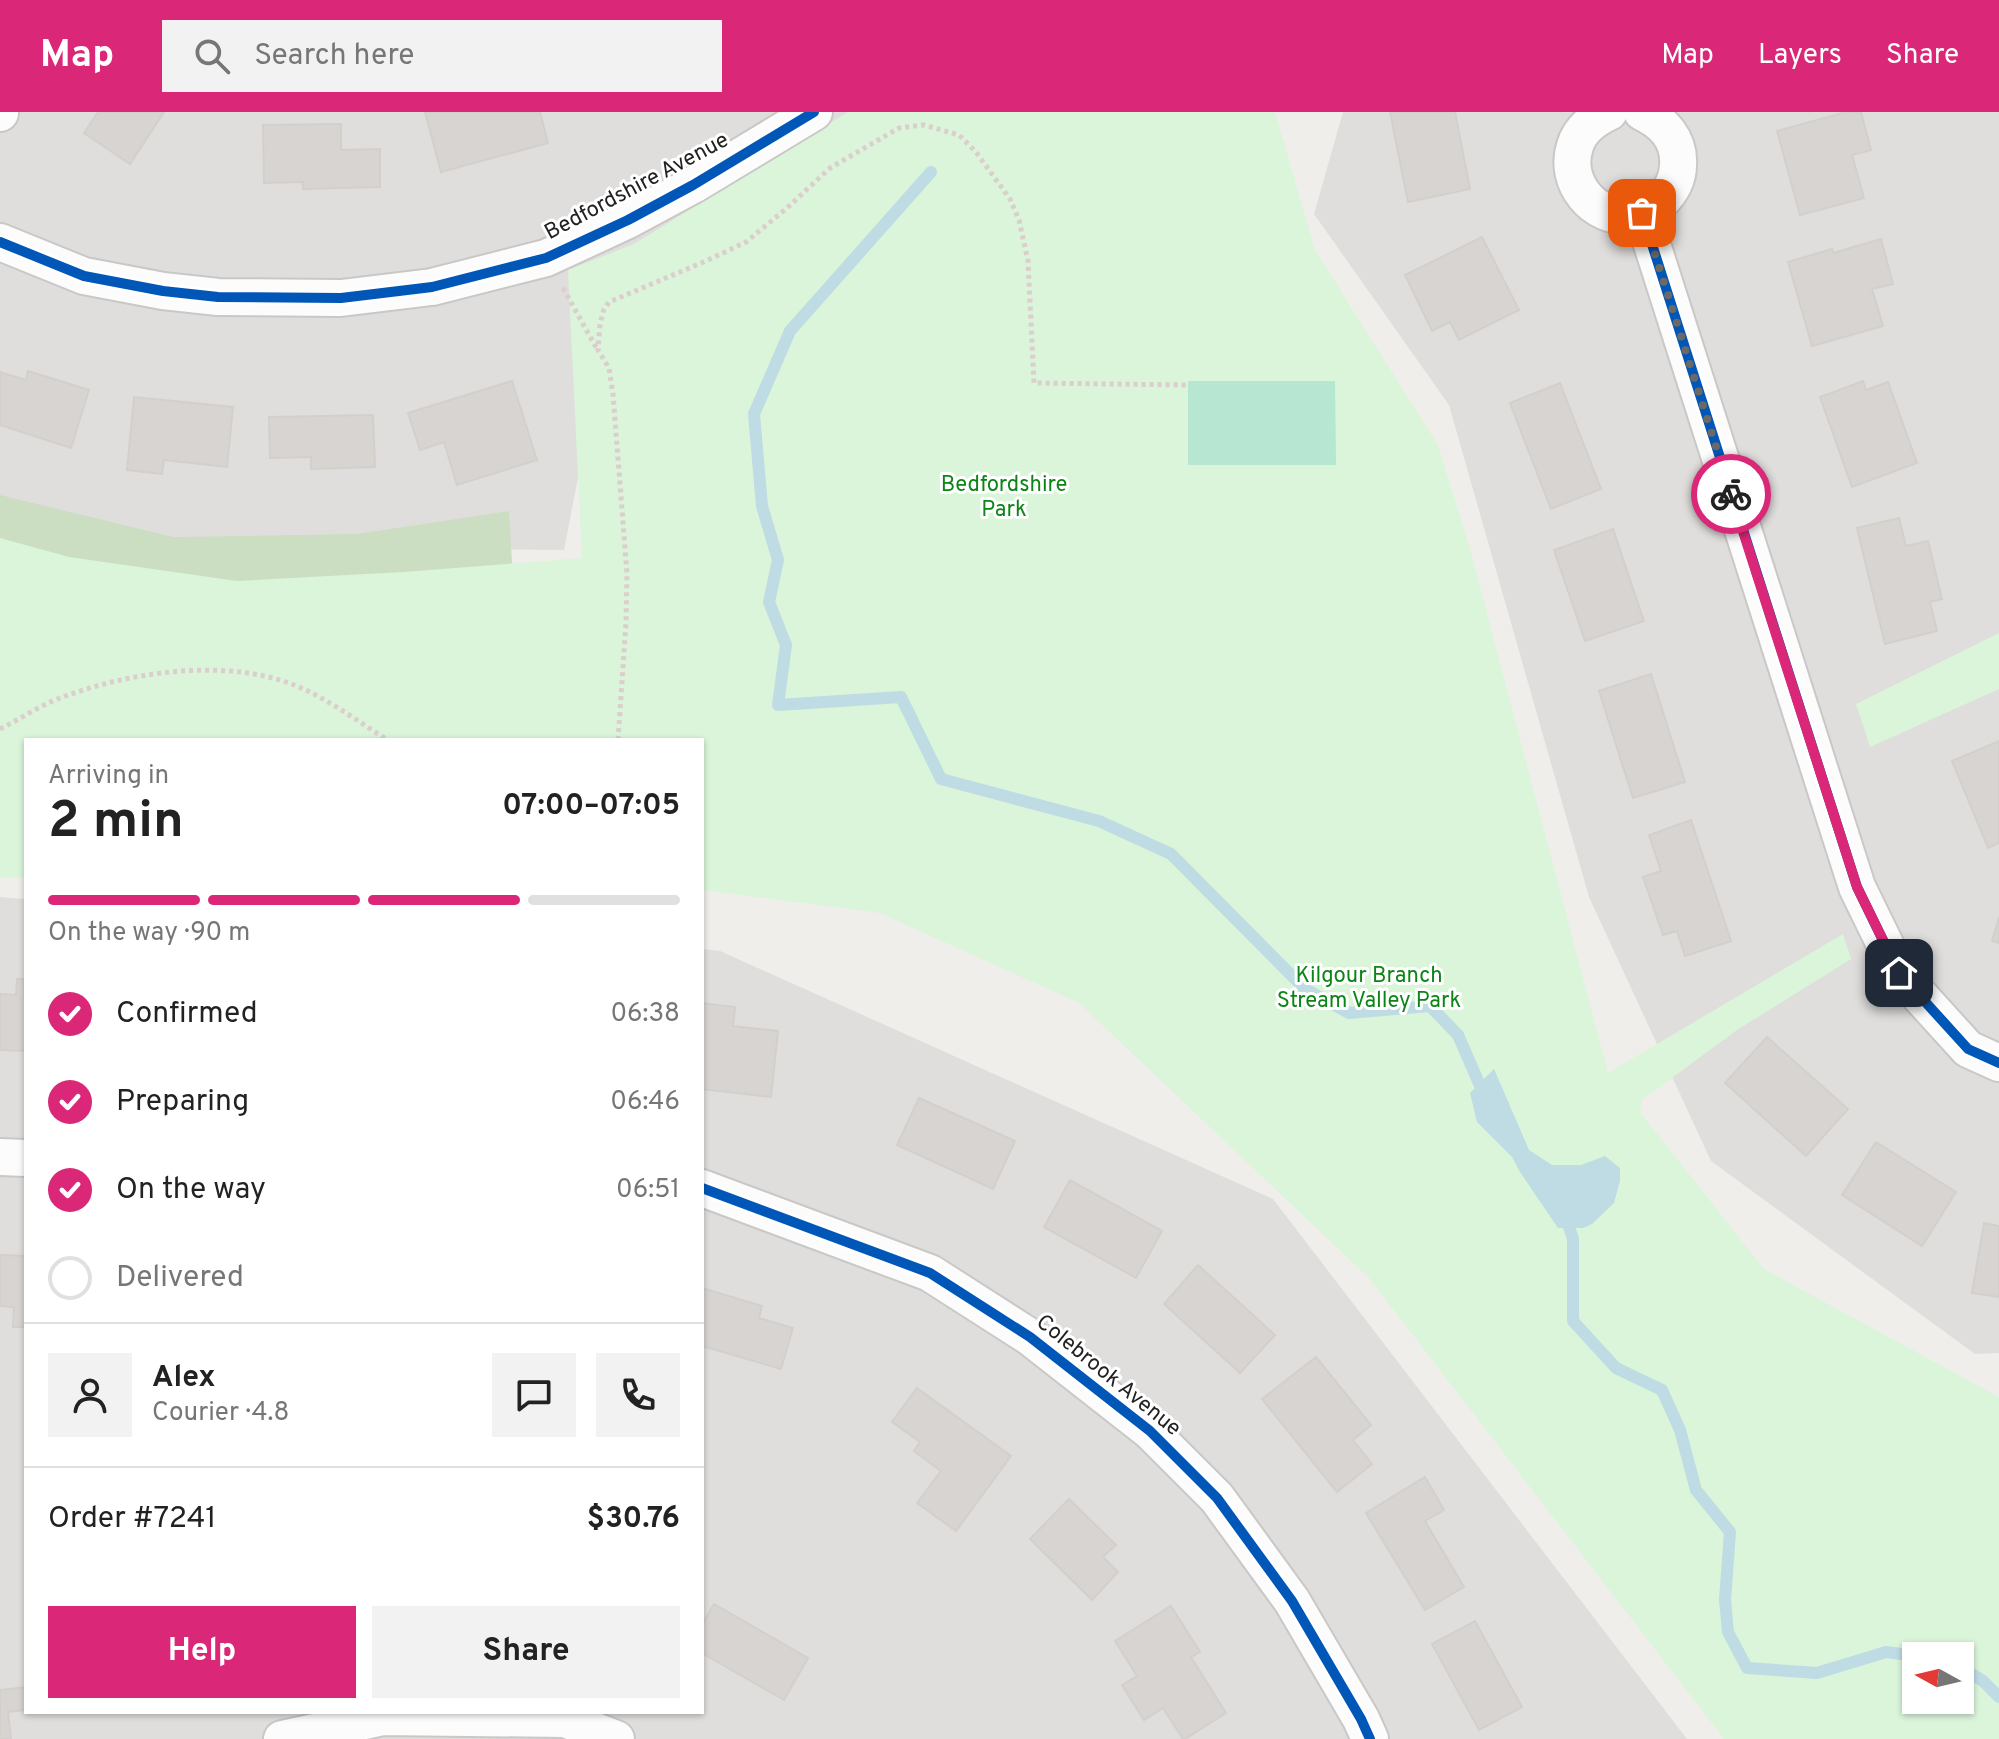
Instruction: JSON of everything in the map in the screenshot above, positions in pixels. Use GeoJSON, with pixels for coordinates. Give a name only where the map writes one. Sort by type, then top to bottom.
{"type":"FeatureCollection","features":[{"type":"Feature","properties":{"kind":"street","name":"Bedfordshire Avenue"},"geometry":{"type":"LineString","coordinates":[[0,242],[84,276],[163,291],[218,297],[341,298],[432,287],[546,258],[680,192],[814,112]]}},
{"type":"Feature","properties":{"kind":"street"},"geometry":{"type":"LineString","coordinates":[[1609,112],[1594,119],[1575,146],[1575,179],[1582,194],[1594,206],[1625,216],[1657,206],[1676,179],[1679,163],[1676,146],[1668,131],[1657,119],[1642,112]]}},
{"type":"Feature","properties":{"kind":"street"},"geometry":{"type":"LineString","coordinates":[[1642,213],[1857,887],[1899,973],[1968,1049],[1999,1063]]}},
{"type":"Feature","properties":{"kind":"street"},"geometry":{"type":"LineString","coordinates":[[0,1157],[24,1158]]}},
{"type":"Feature","properties":{"kind":"street","name":"Colebrook Avenue"},"geometry":{"type":"LineString","coordinates":[[704,1189],[930,1273],[1030,1337],[1150,1431],[1217,1498],[1292,1601],[1370,1739]]}},
{"type":"Feature","properties":{"kind":"street"},"geometry":{"type":"LineString","coordinates":[[282,1739],[383,1717],[565,1719],[616,1739]]}},
{"type":"Feature","properties":{"kind":"path"},"geometry":{"type":"LineString","coordinates":[[598,350],[600,324],[609,302],[746,242],[830,168],[899,128],[924,125],[959,135],[976,152],[1010,199],[1019,220],[1028,261],[1034,383],[1188,385]]}},
{"type":"Feature","properties":{"kind":"path"},"geometry":{"type":"LineString","coordinates":[[546,258],[609,368],[613,394],[627,574],[618,738]]}},
{"type":"Feature","properties":{"kind":"path"},"geometry":{"type":"LineString","coordinates":[[0,729],[56,700],[84,690],[130,678],[210,671],[241,672],[276,679],[315,694],[385,738]]}},
{"type":"Feature","properties":{"kind":"shaded area"},"geometry":{"type":"Polygon","coordinates":[[[0,112],[914,112],[613,296],[564,550],[0,544],[0,112]]]}},
{"type":"Feature","properties":{"kind":"shaded area"},"geometry":{"type":"Polygon","coordinates":[[[1343,112],[1999,112],[1999,1353],[1975,1354],[1711,1161],[1589,897],[1449,405],[1314,214],[1343,112]]]}},
{"type":"Feature","properties":{"kind":"shaded area"},"geometry":{"type":"Polygon","coordinates":[[[0,897],[24,899],[24,1714],[704,1714],[704,949],[720,951],[1273,1199],[1687,1739],[0,1739],[0,897]]]}},
{"type":"Feature","properties":{"kind":"green space","name":"Bedfordshire Park"},"geometry":{"type":"Polygon","coordinates":[[[848,112],[1275,112],[1315,250],[1438,445],[1470,549],[1608,1073],[1843,934],[1851,959],[1737,1030],[1642,1100],[1640,1112],[1764,1269],[1999,1397],[1999,1739],[1724,1739],[1369,1278],[1079,1003],[880,913],[704,890],[704,738],[24,738],[24,878],[0,877],[0,538],[69,557],[237,581],[582,558],[568,270],[634,244],[848,112]]]}},
{"type":"Feature","properties":{"kind":"green space"},"geometry":{"type":"Polygon","coordinates":[[[1188,381],[1335,381],[1336,465],[1188,465],[1188,381]]]}},
{"type":"Feature","properties":{"kind":"green space"},"geometry":{"type":"Polygon","coordinates":[[[0,495],[173,537],[357,534],[509,511],[515,614],[0,630],[0,495]]]}},
{"type":"Feature","properties":{"kind":"green space"},"geometry":{"type":"Polygon","coordinates":[[[1999,633],[1999,689],[1870,747],[1856,704],[1999,633]]]}},
{"type":"Feature","properties":{"kind":"water"},"geometry":{"type":"Polygon","coordinates":[[[1494,1069],[1529,1150],[1552,1165],[1581,1165],[1605,1156],[1620,1168],[1614,1203],[1592,1224],[1583,1228],[1558,1228],[1512,1157],[1477,1122],[1470,1093],[1494,1069]]]}},
{"type":"Feature","properties":{"kind":"building"},"geometry":{"type":"Polygon","coordinates":[[[98,112],[164,112],[130,164],[84,133],[98,112]]]}},
{"type":"Feature","properties":{"kind":"building"},"geometry":{"type":"Polygon","coordinates":[[[425,112],[540,112],[548,143],[441,172],[425,112]]]}},
{"type":"Feature","properties":{"kind":"building"},"geometry":{"type":"Polygon","coordinates":[[[1390,112],[1455,112],[1470,189],[1408,202],[1390,112]]]}},
{"type":"Feature","properties":{"kind":"building"},"geometry":{"type":"Polygon","coordinates":[[[1846,112],[1861,112],[1871,150],[1852,155],[1864,198],[1800,215],[1777,131],[1846,112]]]}},
{"type":"Feature","properties":{"kind":"building"},"geometry":{"type":"Polygon","coordinates":[[[341,124],[341,150],[380,149],[380,187],[303,189],[303,182],[264,183],[263,125],[341,124]]]}},
{"type":"Feature","properties":{"kind":"building"},"geometry":{"type":"Polygon","coordinates":[[[1482,237],[1519,310],[1459,340],[1450,322],[1432,331],[1405,275],[1482,237]]]}},
{"type":"Feature","properties":{"kind":"building"},"geometry":{"type":"Polygon","coordinates":[[[1881,239],[1893,284],[1872,289],[1883,326],[1812,346],[1788,262],[1881,239]]]}},
{"type":"Feature","properties":{"kind":"building"},"geometry":{"type":"Polygon","coordinates":[[[28,371],[89,390],[71,448],[0,425],[0,372],[26,380],[28,371]]]}},
{"type":"Feature","properties":{"kind":"building"},"geometry":{"type":"Polygon","coordinates":[[[512,381],[537,460],[457,485],[444,442],[420,450],[408,413],[512,381]]]}},
{"type":"Feature","properties":{"kind":"building"},"geometry":{"type":"Polygon","coordinates":[[[1863,381],[1866,390],[1888,382],[1917,463],[1852,487],[1820,397],[1863,381]]]}},
{"type":"Feature","properties":{"kind":"building"},"geometry":{"type":"Polygon","coordinates":[[[1560,383],[1601,489],[1551,509],[1510,403],[1560,383]]]}},
{"type":"Feature","properties":{"kind":"building"},"geometry":{"type":"Polygon","coordinates":[[[134,397],[233,407],[227,467],[164,460],[162,474],[127,470],[134,397]]]}},
{"type":"Feature","properties":{"kind":"building"},"geometry":{"type":"Polygon","coordinates":[[[373,415],[375,467],[311,469],[311,457],[270,458],[269,417],[373,415]]]}},
{"type":"Feature","properties":{"kind":"building"},"geometry":{"type":"Polygon","coordinates":[[[1899,518],[1906,546],[1928,541],[1942,599],[1930,602],[1937,631],[1885,644],[1857,528],[1899,518]]]}},
{"type":"Feature","properties":{"kind":"building"},"geometry":{"type":"Polygon","coordinates":[[[1613,529],[1644,621],[1585,641],[1554,550],[1613,529]]]}},
{"type":"Feature","properties":{"kind":"building"},"geometry":{"type":"Polygon","coordinates":[[[1651,674],[1685,782],[1633,798],[1599,691],[1651,674]]]}},
{"type":"Feature","properties":{"kind":"building"},"geometry":{"type":"Polygon","coordinates":[[[1999,741],[1999,843],[1988,848],[1952,761],[1999,741]]]}},
{"type":"Feature","properties":{"kind":"building"},"geometry":{"type":"Polygon","coordinates":[[[1691,820],[1731,941],[1685,956],[1677,931],[1663,935],[1643,877],[1661,871],[1649,835],[1691,820]]]}},
{"type":"Feature","properties":{"kind":"building"},"geometry":{"type":"Polygon","coordinates":[[[1999,917],[1999,943],[1992,941],[1999,917]]]}},
{"type":"Feature","properties":{"kind":"building"},"geometry":{"type":"Polygon","coordinates":[[[17,979],[24,979],[24,1051],[0,1050],[0,994],[16,995],[17,979]]]}},
{"type":"Feature","properties":{"kind":"building"},"geometry":{"type":"Polygon","coordinates":[[[704,1003],[735,1007],[733,1026],[778,1031],[771,1097],[704,1089],[704,1003]]]}},
{"type":"Feature","properties":{"kind":"building"},"geometry":{"type":"Polygon","coordinates":[[[1767,1037],[1848,1109],[1806,1156],[1725,1083],[1767,1037]]]}},
{"type":"Feature","properties":{"kind":"building"},"geometry":{"type":"Polygon","coordinates":[[[919,1098],[1015,1141],[993,1189],[897,1145],[919,1098]]]}},
{"type":"Feature","properties":{"kind":"building"},"geometry":{"type":"Polygon","coordinates":[[[1876,1142],[1956,1192],[1922,1246],[1842,1195],[1876,1142]]]}},
{"type":"Feature","properties":{"kind":"building"},"geometry":{"type":"Polygon","coordinates":[[[1070,1180],[1162,1231],[1136,1278],[1044,1227],[1070,1180]]]}},
{"type":"Feature","properties":{"kind":"building"},"geometry":{"type":"Polygon","coordinates":[[[1984,1223],[1999,1226],[1999,1297],[1972,1293],[1984,1223]]]}},
{"type":"Feature","properties":{"kind":"building"},"geometry":{"type":"Polygon","coordinates":[[[0,1255],[24,1256],[24,1327],[13,1327],[14,1307],[0,1306],[0,1255]]]}},
{"type":"Feature","properties":{"kind":"building"},"geometry":{"type":"Polygon","coordinates":[[[1198,1265],[1275,1335],[1240,1373],[1164,1304],[1198,1265]]]}},
{"type":"Feature","properties":{"kind":"building"},"geometry":{"type":"Polygon","coordinates":[[[704,1289],[762,1306],[759,1318],[793,1328],[781,1369],[704,1347],[704,1289]]]}},
{"type":"Feature","properties":{"kind":"building"},"geometry":{"type":"Polygon","coordinates":[[[1316,1357],[1371,1425],[1353,1440],[1372,1464],[1337,1492],[1262,1399],[1316,1357]]]}},
{"type":"Feature","properties":{"kind":"building"},"geometry":{"type":"Polygon","coordinates":[[[917,1388],[1011,1456],[956,1531],[917,1503],[941,1471],[914,1451],[920,1442],[892,1422],[917,1388]]]}},
{"type":"Feature","properties":{"kind":"building"},"geometry":{"type":"Polygon","coordinates":[[[1425,1477],[1444,1510],[1425,1521],[1464,1587],[1425,1610],[1366,1513],[1425,1477]]]}},
{"type":"Feature","properties":{"kind":"building"},"geometry":{"type":"Polygon","coordinates":[[[1069,1499],[1116,1545],[1103,1557],[1118,1572],[1092,1600],[1030,1539],[1069,1499]]]}},
{"type":"Feature","properties":{"kind":"building"},"geometry":{"type":"Polygon","coordinates":[[[714,1604],[808,1658],[784,1700],[704,1654],[704,1621],[714,1604]]]}},
{"type":"Feature","properties":{"kind":"building"},"geometry":{"type":"Polygon","coordinates":[[[1171,1606],[1200,1652],[1191,1657],[1226,1713],[1185,1739],[1163,1708],[1144,1720],[1122,1685],[1137,1676],[1115,1641],[1171,1606]]]}},
{"type":"Feature","properties":{"kind":"building"},"geometry":{"type":"Polygon","coordinates":[[[1475,1621],[1522,1707],[1479,1730],[1432,1644],[1475,1621]]]}},
{"type":"Feature","properties":{"kind":"building"},"geometry":{"type":"Polygon","coordinates":[[[24,1687],[24,1710],[8,1712],[11,1739],[0,1739],[0,1690],[24,1687]]]}},
{"type":"Feature","properties":{"kind":"waterway"},"geometry":{"type":"LineString","coordinates":[[931,172],[790,331],[754,414],[762,506],[778,560],[769,602],[786,645],[778,705],[901,697],[941,779],[1099,821],[1171,854],[1305,989],[1349,1013],[1430,1006],[1458,1035],[1485,1097]]}},
{"type":"Feature","properties":{"kind":"waterway"},"geometry":{"type":"LineString","coordinates":[[1565,1215],[1573,1239],[1573,1321],[1616,1368],[1662,1390],[1680,1430],[1696,1490],[1730,1532],[1725,1600],[1728,1632],[1747,1668],[1817,1673],[1886,1652],[1902,1654]]}},
{"type":"Feature","properties":{"kind":"waterway"},"geometry":{"type":"LineString","coordinates":[[1974,1676],[1999,1697]]}},
{"type":"Feature","properties":{"kind":"cycle path"},"geometry":{"type":"LineString","coordinates":[[0,242],[84,276],[163,291],[218,297],[341,298],[432,287],[546,258],[628,220],[693,185],[814,112]]}},
{"type":"Feature","properties":{"kind":"cycle path"},"geometry":{"type":"LineString","coordinates":[[1642,213],[1857,887],[1899,973],[1968,1049],[1999,1063]]}},
{"type":"Feature","properties":{"kind":"cycle path"},"geometry":{"type":"LineString","coordinates":[[704,1189],[930,1273],[1030,1337],[1150,1431],[1217,1498],[1292,1601],[1370,1739]]}},
{"type":"Feature","properties":{"kind":"way so far"},"geometry":{"type":"LineString","coordinates":[[1642,213],[1731,494]]}},
{"type":"Feature","properties":{"kind":"route"},"geometry":{"type":"LineString","coordinates":[[1731,494],[1857,887],[1899,973]]}},
{"type":"Feature","properties":{"kind":"park label","name":"Kilgour Branch Stream Valley Park"},"geometry":{"type":"Point","coordinates":[1369,988]}}]}
